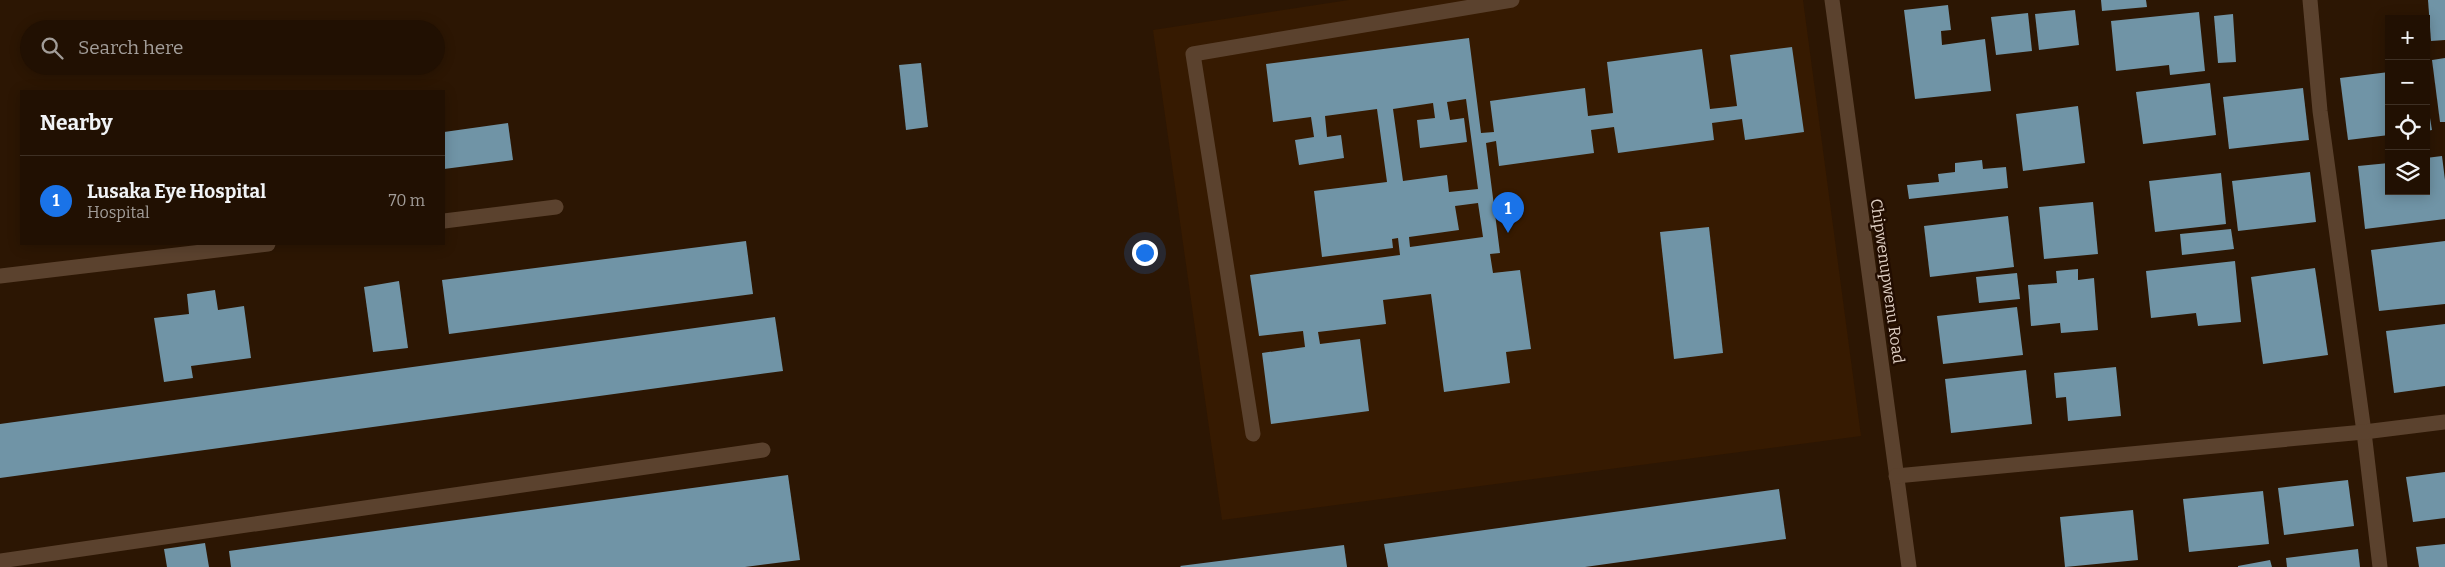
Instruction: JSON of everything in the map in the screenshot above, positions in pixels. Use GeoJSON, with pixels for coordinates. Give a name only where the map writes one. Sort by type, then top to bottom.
{"type":"FeatureCollection","features":[{"type":"Feature","properties":{"kind":"street"},"geometry":{"type":"LineString","coordinates":[[1253,434],[1193,54],[1512,0]]}},
{"type":"Feature","properties":{"kind":"street","name":"Chipwenupwenu Road"},"geometry":{"type":"LineString","coordinates":[[1832,0],[1909,567]]}},
{"type":"Feature","properties":{"kind":"street"},"geometry":{"type":"LineString","coordinates":[[2310,0],[2320,111],[2364,432],[2380,567]]}},
{"type":"Feature","properties":{"kind":"street"},"geometry":{"type":"LineString","coordinates":[[445,221],[556,207]]}},
{"type":"Feature","properties":{"kind":"street"},"geometry":{"type":"LineString","coordinates":[[0,276],[260,245]]}},
{"type":"Feature","properties":{"kind":"street"},"geometry":{"type":"LineString","coordinates":[[1896,476],[2364,432],[2445,422]]}},
{"type":"Feature","properties":{"kind":"street"},"geometry":{"type":"LineString","coordinates":[[0,561],[763,450]]}},
{"type":"Feature","properties":{"kind":"shaded area"},"geometry":{"type":"Polygon","coordinates":[[[1349,0],[1803,0],[1861,436],[1222,520],[1153,30],[1349,0]]]}},
{"type":"Feature","properties":{"kind":"building"},"geometry":{"type":"Polygon","coordinates":[[[2101,0],[2146,0],[2147,7],[2102,11],[2101,0]]]}},
{"type":"Feature","properties":{"kind":"building"},"geometry":{"type":"Polygon","coordinates":[[[2428,0],[2445,0],[2445,40],[2431,41],[2428,0]]]}},
{"type":"Feature","properties":{"kind":"building"},"geometry":{"type":"Polygon","coordinates":[[[1948,5],[1951,30],[1941,31],[1942,45],[1985,39],[1991,91],[1915,99],[1904,10],[1948,5]]]}},
{"type":"Feature","properties":{"kind":"building"},"geometry":{"type":"Polygon","coordinates":[[[2075,10],[2079,45],[2039,50],[2035,14],[2075,10]]]}},
{"type":"Feature","properties":{"kind":"building"},"geometry":{"type":"Polygon","coordinates":[[[2199,12],[2205,71],[2170,75],[2169,65],[2116,71],[2111,21],[2199,12]]]}},
{"type":"Feature","properties":{"kind":"building"},"geometry":{"type":"Polygon","coordinates":[[[2028,13],[2032,51],[1996,55],[1991,17],[2028,13]]]}},
{"type":"Feature","properties":{"kind":"building"},"geometry":{"type":"Polygon","coordinates":[[[2233,14],[2236,62],[2218,63],[2214,16],[2233,14]]]}},
{"type":"Feature","properties":{"kind":"building"},"geometry":{"type":"Polygon","coordinates":[[[1469,38],[1481,133],[1494,132],[1490,101],[1585,88],[1588,116],[1613,113],[1607,62],[1702,49],[1710,109],[1737,106],[1730,55],[1792,47],[1804,132],[1745,140],[1742,119],[1712,123],[1714,140],[1618,153],[1614,127],[1591,130],[1594,153],[1499,166],[1496,141],[1486,143],[1500,253],[1490,254],[1493,273],[1520,270],[1531,349],[1506,352],[1510,383],[1444,392],[1431,294],[1383,300],[1386,324],[1318,332],[1320,344],[1360,339],[1369,411],[1271,424],[1262,353],[1305,347],[1303,331],[1259,336],[1250,275],[1400,255],[1398,238],[1392,239],[1393,248],[1322,257],[1314,191],[1387,182],[1377,109],[1325,116],[1327,137],[1341,135],[1344,158],[1299,165],[1295,140],[1314,137],[1311,117],[1273,122],[1266,64],[1469,38]],[[1466,99],[1447,102],[1450,120],[1464,118],[1467,142],[1420,148],[1417,120],[1435,118],[1433,103],[1393,109],[1403,181],[1447,175],[1449,192],[1478,189],[1466,99]],[[1478,203],[1455,206],[1459,230],[1409,237],[1410,247],[1483,237],[1478,203]]]}},
{"type":"Feature","properties":{"kind":"building"},"geometry":{"type":"Polygon","coordinates":[[[2445,58],[2445,122],[2440,122],[2432,60],[2445,58]]]}},
{"type":"Feature","properties":{"kind":"building"},"geometry":{"type":"Polygon","coordinates":[[[921,63],[928,127],[906,130],[899,65],[921,63]]]}},
{"type":"Feature","properties":{"kind":"building"},"geometry":{"type":"Polygon","coordinates":[[[2385,72],[2385,135],[2348,140],[2340,78],[2385,72]]]}},
{"type":"Feature","properties":{"kind":"building"},"geometry":{"type":"Polygon","coordinates":[[[2210,83],[2216,135],[2143,144],[2136,92],[2210,83]]]}},
{"type":"Feature","properties":{"kind":"building"},"geometry":{"type":"Polygon","coordinates":[[[2303,88],[2309,140],[2229,149],[2223,97],[2303,88]]]}},
{"type":"Feature","properties":{"kind":"building"},"geometry":{"type":"Polygon","coordinates":[[[2078,106],[2085,163],[2023,171],[2016,114],[2078,106]]]}},
{"type":"Feature","properties":{"kind":"building"},"geometry":{"type":"Polygon","coordinates":[[[508,123],[513,160],[445,169],[445,132],[508,123]]]}},
{"type":"Feature","properties":{"kind":"building"},"geometry":{"type":"Polygon","coordinates":[[[2442,156],[2445,180],[2445,219],[2365,229],[2358,166],[2385,163],[2385,195],[2430,195],[2430,158],[2442,156]]]}},
{"type":"Feature","properties":{"kind":"building"},"geometry":{"type":"Polygon","coordinates":[[[1982,160],[1983,169],[2006,167],[2008,188],[1909,199],[1907,185],[1939,182],[1938,174],[1955,172],[1955,163],[1982,160]]]}},
{"type":"Feature","properties":{"kind":"building"},"geometry":{"type":"Polygon","coordinates":[[[2310,172],[2316,222],[2238,231],[2232,181],[2310,172]]]}},
{"type":"Feature","properties":{"kind":"building"},"geometry":{"type":"Polygon","coordinates":[[[2221,173],[2226,224],[2155,232],[2149,181],[2221,173]]]}},
{"type":"Feature","properties":{"kind":"building"},"geometry":{"type":"Polygon","coordinates":[[[2093,202],[2098,254],[2044,259],[2039,207],[2093,202]]]}},
{"type":"Feature","properties":{"kind":"building"},"geometry":{"type":"Polygon","coordinates":[[[2008,216],[2014,267],[1930,277],[1924,226],[2008,216]]]}},
{"type":"Feature","properties":{"kind":"building"},"geometry":{"type":"Polygon","coordinates":[[[1709,227],[1723,353],[1674,359],[1660,232],[1709,227]]]}},
{"type":"Feature","properties":{"kind":"building"},"geometry":{"type":"Polygon","coordinates":[[[2231,229],[2234,249],[2182,255],[2180,234],[2231,229]]]}},
{"type":"Feature","properties":{"kind":"building"},"geometry":{"type":"Polygon","coordinates":[[[746,241],[753,294],[449,334],[442,280],[746,241]]]}},
{"type":"Feature","properties":{"kind":"building"},"geometry":{"type":"Polygon","coordinates":[[[2445,241],[2445,304],[2379,311],[2371,250],[2445,241]]]}},
{"type":"Feature","properties":{"kind":"building"},"geometry":{"type":"Polygon","coordinates":[[[2235,261],[2241,322],[2198,326],[2196,313],[2151,318],[2146,271],[2235,261]]]}},
{"type":"Feature","properties":{"kind":"building"},"geometry":{"type":"Polygon","coordinates":[[[2315,268],[2328,355],[2263,364],[2251,277],[2315,268]]]}},
{"type":"Feature","properties":{"kind":"building"},"geometry":{"type":"Polygon","coordinates":[[[2078,269],[2078,280],[2094,278],[2098,330],[2061,333],[2060,323],[2031,326],[2028,285],[2057,283],[2056,271],[2078,269]]]}},
{"type":"Feature","properties":{"kind":"building"},"geometry":{"type":"Polygon","coordinates":[[[2017,273],[2020,299],[1979,303],[1976,277],[2017,273]]]}},
{"type":"Feature","properties":{"kind":"building"},"geometry":{"type":"Polygon","coordinates":[[[399,281],[408,348],[373,352],[364,287],[399,281]]]}},
{"type":"Feature","properties":{"kind":"building"},"geometry":{"type":"Polygon","coordinates":[[[215,290],[218,310],[244,306],[251,358],[191,366],[193,378],[164,382],[154,318],[189,314],[187,294],[215,290]]]}},
{"type":"Feature","properties":{"kind":"building"},"geometry":{"type":"Polygon","coordinates":[[[2017,307],[2023,355],[1943,364],[1937,316],[2017,307]]]}},
{"type":"Feature","properties":{"kind":"building"},"geometry":{"type":"Polygon","coordinates":[[[775,317],[783,371],[0,478],[0,424],[775,317]]]}},
{"type":"Feature","properties":{"kind":"building"},"geometry":{"type":"Polygon","coordinates":[[[2445,324],[2445,386],[2394,393],[2386,331],[2445,324]]]}},
{"type":"Feature","properties":{"kind":"building"},"geometry":{"type":"Polygon","coordinates":[[[2116,367],[2121,416],[2068,421],[2066,397],[2056,398],[2054,373],[2116,367]]]}},
{"type":"Feature","properties":{"kind":"building"},"geometry":{"type":"Polygon","coordinates":[[[2026,370],[2032,424],[1951,433],[1945,379],[2026,370]]]}},
{"type":"Feature","properties":{"kind":"building"},"geometry":{"type":"Polygon","coordinates":[[[2445,472],[2445,518],[2413,522],[2406,477],[2445,472]]]}},
{"type":"Feature","properties":{"kind":"building"},"geometry":{"type":"Polygon","coordinates":[[[788,475],[800,560],[745,567],[231,567],[229,551],[788,475]]]}},
{"type":"Feature","properties":{"kind":"building"},"geometry":{"type":"Polygon","coordinates":[[[2348,480],[2354,526],[2284,535],[2278,488],[2348,480]]]}},
{"type":"Feature","properties":{"kind":"building"},"geometry":{"type":"Polygon","coordinates":[[[1779,489],[1786,539],[1585,567],[1388,567],[1384,544],[1779,489]]]}},
{"type":"Feature","properties":{"kind":"building"},"geometry":{"type":"Polygon","coordinates":[[[2263,491],[2269,544],[2189,552],[2183,499],[2263,491]]]}},
{"type":"Feature","properties":{"kind":"building"},"geometry":{"type":"Polygon","coordinates":[[[2133,510],[2138,560],[2065,567],[2060,517],[2133,510]]]}},
{"type":"Feature","properties":{"kind":"building"},"geometry":{"type":"Polygon","coordinates":[[[205,543],[209,567],[167,567],[164,549],[205,543]]]}},
{"type":"Feature","properties":{"kind":"building"},"geometry":{"type":"Polygon","coordinates":[[[2445,544],[2445,567],[2419,567],[2416,547],[2445,544]]]}},
{"type":"Feature","properties":{"kind":"building"},"geometry":{"type":"Polygon","coordinates":[[[1344,545],[1347,567],[1180,566],[1344,545]]]}},
{"type":"Feature","properties":{"kind":"building"},"geometry":{"type":"Polygon","coordinates":[[[2358,549],[2360,567],[2287,567],[2286,558],[2358,549]]]}},
{"type":"Feature","properties":{"kind":"building"},"geometry":{"type":"Polygon","coordinates":[[[2270,560],[2272,567],[2238,567],[2238,566],[2270,560]]]}},
{"type":"Feature","properties":{"kind":"place","name":"Lusaka Eye Hospital"},"geometry":{"type":"Point","coordinates":[1508,233]}}]}
